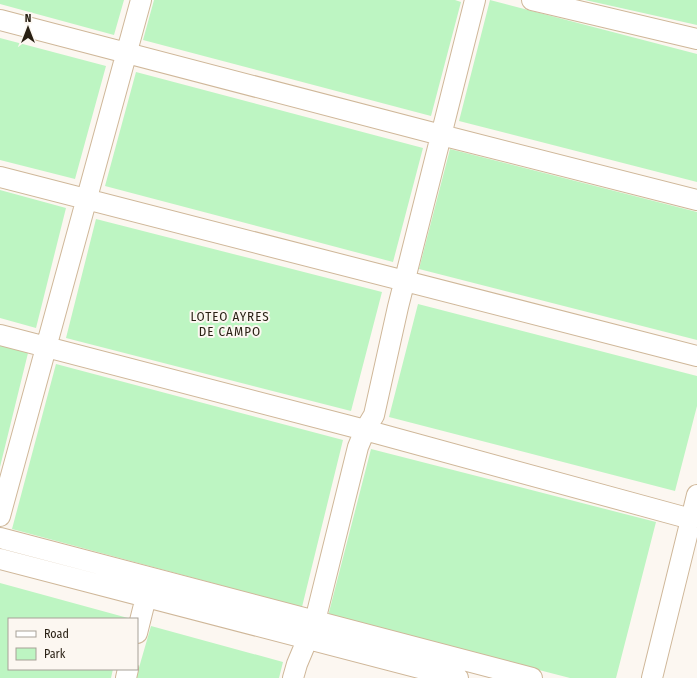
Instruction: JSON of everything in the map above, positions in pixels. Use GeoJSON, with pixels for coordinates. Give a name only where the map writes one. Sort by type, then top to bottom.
{"type":"FeatureCollection","features":[{"type":"Feature","properties":{"kind":"street"},"geometry":{"type":"LineString","coordinates":[[0,516],[141,0]]}},
{"type":"Feature","properties":{"kind":"street"},"geometry":{"type":"LineString","coordinates":[[293,678],[311,630],[358,447],[365,430],[374,415],[404,282],[475,0]]}},
{"type":"Feature","properties":{"kind":"street"},"geometry":{"type":"LineString","coordinates":[[532,0],[697,39]]}},
{"type":"Feature","properties":{"kind":"street"},"geometry":{"type":"LineString","coordinates":[[0,20],[126,54],[697,200]]}},
{"type":"Feature","properties":{"kind":"street"},"geometry":{"type":"LineString","coordinates":[[0,177],[404,282],[697,356]]}},
{"type":"Feature","properties":{"kind":"street"},"geometry":{"type":"LineString","coordinates":[[0,335],[365,430],[691,519]]}},
{"type":"Feature","properties":{"kind":"street"},"geometry":{"type":"LineString","coordinates":[[652,678],[697,495]]}},
{"type":"Feature","properties":{"kind":"street"},"geometry":{"type":"LineString","coordinates":[[0,538],[311,630],[458,678]]}},
{"type":"Feature","properties":{"kind":"street"},"geometry":{"type":"LineString","coordinates":[[0,559],[146,597],[311,630],[532,678]]}},
{"type":"Feature","properties":{"kind":"street"},"geometry":{"type":"LineString","coordinates":[[138,629],[146,597]]}},
{"type":"Feature","properties":{"kind":"green space"},"geometry":{"type":"Polygon","coordinates":[[[0,0],[124,0],[114,35],[0,4],[0,0]]]}},
{"type":"Feature","properties":{"kind":"green space"},"geometry":{"type":"Polygon","coordinates":[[[154,0],[455,0],[461,2],[431,116],[143,40],[154,0]]]}},
{"type":"Feature","properties":{"kind":"green space"},"geometry":{"type":"Polygon","coordinates":[[[490,0],[697,54],[697,182],[459,121],[490,0]]]}},
{"type":"Feature","properties":{"kind":"green space"},"geometry":{"type":"Polygon","coordinates":[[[585,0],[697,0],[697,25],[585,0]]]}},
{"type":"Feature","properties":{"kind":"green space"},"geometry":{"type":"Polygon","coordinates":[[[0,38],[106,66],[75,179],[0,160],[0,38]]]}},
{"type":"Feature","properties":{"kind":"green space"},"geometry":{"type":"Polygon","coordinates":[[[136,72],[423,148],[393,262],[105,186],[136,72]]]}},
{"type":"Feature","properties":{"kind":"green space"},"geometry":{"type":"Polygon","coordinates":[[[450,149],[697,212],[697,340],[419,269],[450,149]]]}},
{"type":"Feature","properties":{"kind":"green space"},"geometry":{"type":"Polygon","coordinates":[[[0,190],[66,208],[36,328],[0,318],[0,190]]]}},
{"type":"Feature","properties":{"kind":"green space"},"geometry":{"type":"Polygon","coordinates":[[[96,219],[382,292],[351,411],[66,338],[96,219]]]}},
{"type":"Feature","properties":{"kind":"green space"},"geometry":{"type":"Polygon","coordinates":[[[418,304],[697,376],[697,406],[675,491],[389,417],[418,304]]]}},
{"type":"Feature","properties":{"kind":"green space"},"geometry":{"type":"Polygon","coordinates":[[[0,345],[28,353],[0,467],[0,345]]]}},
{"type":"Feature","properties":{"kind":"green space"},"geometry":{"type":"Polygon","coordinates":[[[56,364],[343,440],[302,607],[12,529],[56,364]]]}},
{"type":"Feature","properties":{"kind":"green space"},"geometry":{"type":"Polygon","coordinates":[[[371,449],[656,522],[616,678],[570,678],[328,616],[371,449]]]}},
{"type":"Feature","properties":{"kind":"green space"},"geometry":{"type":"Polygon","coordinates":[[[0,583],[128,618],[8,618],[8,670],[113,670],[111,678],[0,678],[0,583]]]}},
{"type":"Feature","properties":{"kind":"green space"},"geometry":{"type":"Polygon","coordinates":[[[151,626],[283,662],[279,678],[136,678],[151,626]]]}},
{"type":"Feature","properties":{"kind":"district","name":"LOTEO AYRES DE CAMPO"},"geometry":{"type":"Point","coordinates":[230,324]}}]}
